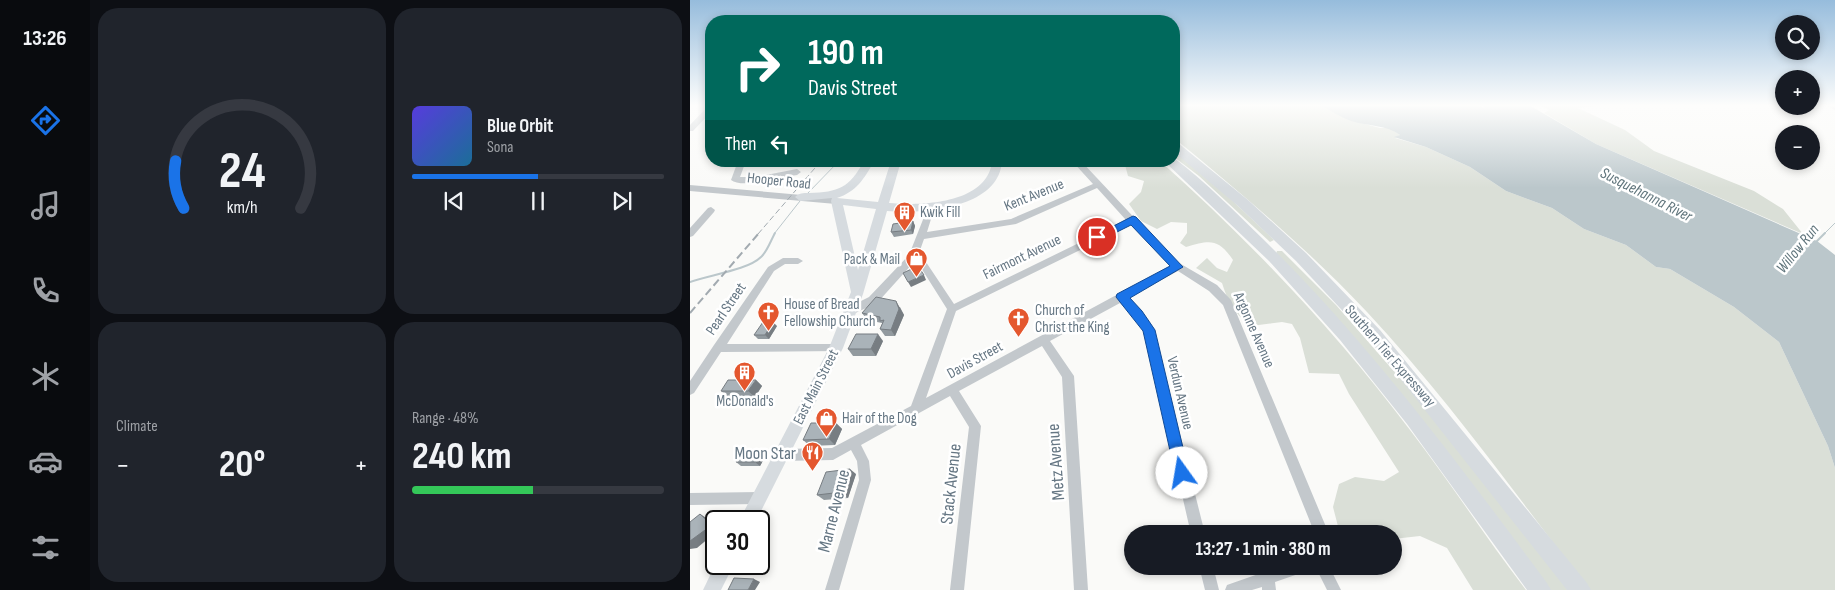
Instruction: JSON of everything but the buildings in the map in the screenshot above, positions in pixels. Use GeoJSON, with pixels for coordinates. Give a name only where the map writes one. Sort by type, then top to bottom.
{"type":"FeatureCollection","features":[{"type":"Feature","properties":{"kind":"highway","name":"Southern Tier Expressway"},"geometry":{"type":"LineString","coordinates":[[1180,151],[1243,203],[1301,257],[1374,334],[1580,590]]}},
{"type":"Feature","properties":{"kind":"highway","name":"Southern Tier Expressway"},"geometry":{"type":"LineString","coordinates":[[1177,167],[1260,243],[1301,285],[1370,364],[1540,590]]}},
{"type":"Feature","properties":{"kind":"main road"},"geometry":{"type":"LineString","coordinates":[[800,197],[822,198],[850,189],[860,179],[866,167]]}},
{"type":"Feature","properties":{"kind":"main road","name":"East Main Street"},"geometry":{"type":"LineString","coordinates":[[753,510],[836,348],[857,294],[894,167]]}},
{"type":"Feature","properties":{"kind":"main road"},"geometry":{"type":"LineString","coordinates":[[857,294],[836,202],[908,208],[941,206],[966,198],[990,180],[996,167]]}},
{"type":"Feature","properties":{"kind":"main road"},"geometry":{"type":"LineString","coordinates":[[712,590],[720,575]]}},
{"type":"Feature","properties":{"kind":"street"},"geometry":{"type":"LineString","coordinates":[[739,167],[734,178],[735,180],[756,180],[797,172]]}},
{"type":"Feature","properties":{"kind":"street","name":"Argonne Avenue"},"geometry":{"type":"LineString","coordinates":[[1081,167],[1177,267],[1213,288],[1227,303],[1318,525]]}},
{"type":"Feature","properties":{"kind":"street","name":"Kent Avenue"},"geometry":{"type":"LineString","coordinates":[[922,236],[1013,222],[1097,185]]}},
{"type":"Feature","properties":{"kind":"street","name":"Hooper Road"},"geometry":{"type":"LineString","coordinates":[[690,188],[800,197]]}},
{"type":"Feature","properties":{"kind":"street","name":"Hooper Road"},"geometry":{"type":"LineString","coordinates":[[822,198],[836,202]]}},
{"type":"Feature","properties":{"kind":"street"},"geometry":{"type":"LineString","coordinates":[[690,234],[711,210]]}},
{"type":"Feature","properties":{"kind":"street"},"geometry":{"type":"LineString","coordinates":[[851,311],[873,300],[913,256],[927,219]]}},
{"type":"Feature","properties":{"kind":"street","name":"Fairmont Avenue"},"geometry":{"type":"LineString","coordinates":[[952,309],[1133,220]]}},
{"type":"Feature","properties":{"kind":"street"},"geometry":{"type":"LineString","coordinates":[[913,256],[920,261],[952,309],[952,314],[916,409]]}},
{"type":"Feature","properties":{"kind":"street","name":"Pearl Street"},"geometry":{"type":"LineString","coordinates":[[690,390],[771,269],[783,261],[798,261]]}},
{"type":"Feature","properties":{"kind":"street","name":"Davis Street"},"geometry":{"type":"LineString","coordinates":[[781,455],[833,454],[1177,267]]}},
{"type":"Feature","properties":{"kind":"street","name":"Verdun Avenue"},"geometry":{"type":"LineString","coordinates":[[1122,297],[1138,314],[1149,330],[1196,525]]}},
{"type":"Feature","properties":{"kind":"street","name":"Metz Avenue"},"geometry":{"type":"LineString","coordinates":[[1043,339],[1068,376],[1081,590]]}},
{"type":"Feature","properties":{"kind":"street"},"geometry":{"type":"LineString","coordinates":[[718,348],[836,348]]}},
{"type":"Feature","properties":{"kind":"street","name":"Stack Avenue"},"geometry":{"type":"LineString","coordinates":[[952,389],[975,426],[957,590]]}},
{"type":"Feature","properties":{"kind":"street","name":"Marne Avenue"},"geometry":{"type":"LineString","coordinates":[[832,590],[865,480],[863,461],[854,443]]}},
{"type":"Feature","properties":{"kind":"street"},"geometry":{"type":"LineString","coordinates":[[690,499],[759,498]]}},
{"type":"Feature","properties":{"kind":"street"},"geometry":{"type":"LineString","coordinates":[[1208,575],[1212,590]]}},
{"type":"Feature","properties":{"kind":"street"},"geometry":{"type":"LineString","coordinates":[[1232,590],[1269,584],[1286,575]]}},
{"type":"Feature","properties":{"kind":"street"},"geometry":{"type":"LineString","coordinates":[[1326,575],[1334,590]]}},
{"type":"Feature","properties":{"kind":"shaded area"},"geometry":{"type":"Polygon","coordinates":[[[1180,133],[1396,133],[1400,135],[1395,138],[1426,147],[1470,167],[1506,191],[1552,208],[1584,229],[1626,245],[1656,267],[1670,269],[1734,307],[1779,342],[1828,446],[1835,468],[1835,590],[1589,590],[1454,413],[1397,345],[1345,289],[1249,201],[1180,143],[1180,133]]]}},
{"type":"Feature","properties":{"kind":"shaded area"},"geometry":{"type":"Polygon","coordinates":[[[1577,133],[1628,133],[1654,151],[1754,191],[1783,209],[1803,234],[1596,144],[1577,133]]]}},
{"type":"Feature","properties":{"kind":"shaded area"},"geometry":{"type":"Polygon","coordinates":[[[1180,156],[1220,189],[1274,240],[1270,242],[1199,176],[1180,162],[1180,156]]]}},
{"type":"Feature","properties":{"kind":"shaded area"},"geometry":{"type":"Polygon","coordinates":[[[1126,167],[1167,167],[1260,256],[1291,289],[1381,393],[1425,450],[1526,590],[1473,590],[1447,548],[1420,536],[1402,538],[1402,525],[1338,525],[1333,507],[1339,484],[1355,477],[1384,481],[1399,472],[1349,394],[1339,374],[1309,373],[1300,338],[1292,324],[1282,322],[1251,326],[1233,307],[1222,283],[1196,268],[1207,258],[1217,268],[1227,272],[1233,260],[1223,248],[1218,244],[1207,242],[1186,247],[1180,243],[1187,233],[1187,223],[1171,222],[1157,229],[1141,221],[1129,204],[1141,192],[1144,181],[1128,176],[1126,167]]]}},
{"type":"Feature","properties":{"kind":"shaded area"},"geometry":{"type":"Polygon","coordinates":[[[1277,251],[1282,251],[1336,305],[1462,449],[1568,590],[1547,590],[1276,254],[1277,251]]]}},
{"type":"Feature","properties":{"kind":"water","name":"Susquehanna River"},"geometry":{"type":"Polygon","coordinates":[[[1396,133],[1576,133],[1596,144],[1817,241],[1835,255],[1835,468],[1828,446],[1779,342],[1734,307],[1670,269],[1656,267],[1626,245],[1584,229],[1552,208],[1506,191],[1470,167],[1426,147],[1394,137],[1400,135],[1396,133]]]}},
{"type":"Feature","properties":{"kind":"waterway"},"geometry":{"type":"LineString","coordinates":[[807,194],[833,167]]}},
{"type":"Feature","properties":{"kind":"waterway"},"geometry":{"type":"LineString","coordinates":[[774,234],[800,201]]}},
{"type":"Feature","properties":{"kind":"waterway","name":"Willow Run"},"geometry":{"type":"LineString","coordinates":[[1817,241],[1835,223]]}},
{"type":"Feature","properties":{"kind":"waterway"},"geometry":{"type":"LineString","coordinates":[[690,282],[738,269],[755,262],[765,252],[775,233]]}},
{"type":"Feature","properties":{"kind":"railway"},"geometry":{"type":"LineString","coordinates":[[758,234],[816,167]]}},
{"type":"Feature","properties":{"kind":"railway"},"geometry":{"type":"LineString","coordinates":[[690,313],[759,233]]}},
{"type":"Feature","properties":{"kind":"place","name":"Kwik Fill"},"geometry":{"type":"Point","coordinates":[904,231]}},
{"type":"Feature","properties":{"kind":"place","name":"Pack & Mail"},"geometry":{"type":"Point","coordinates":[916,278]}},
{"type":"Feature","properties":{"kind":"place","name":"House of Bread Fellowship Church"},"geometry":{"type":"Point","coordinates":[768,332]}},
{"type":"Feature","properties":{"kind":"place","name":"Church of Christ the King"},"geometry":{"type":"Point","coordinates":[1019,338]}},
{"type":"Feature","properties":{"kind":"place","name":"McDonald's"},"geometry":{"type":"Point","coordinates":[745,391]}},
{"type":"Feature","properties":{"kind":"place","name":"Hair of the Dog"},"geometry":{"type":"Point","coordinates":[826,437]}},
{"type":"Feature","properties":{"kind":"place","name":"Moon Star"},"geometry":{"type":"Point","coordinates":[812,472]}},
{"type":"Feature","properties":{"kind":"route"},"geometry":{"type":"LineString","coordinates":[[1097,237],[1133,220],[1177,267],[1122,297],[1144,321],[1149,330],[1182,473]]}}]}
